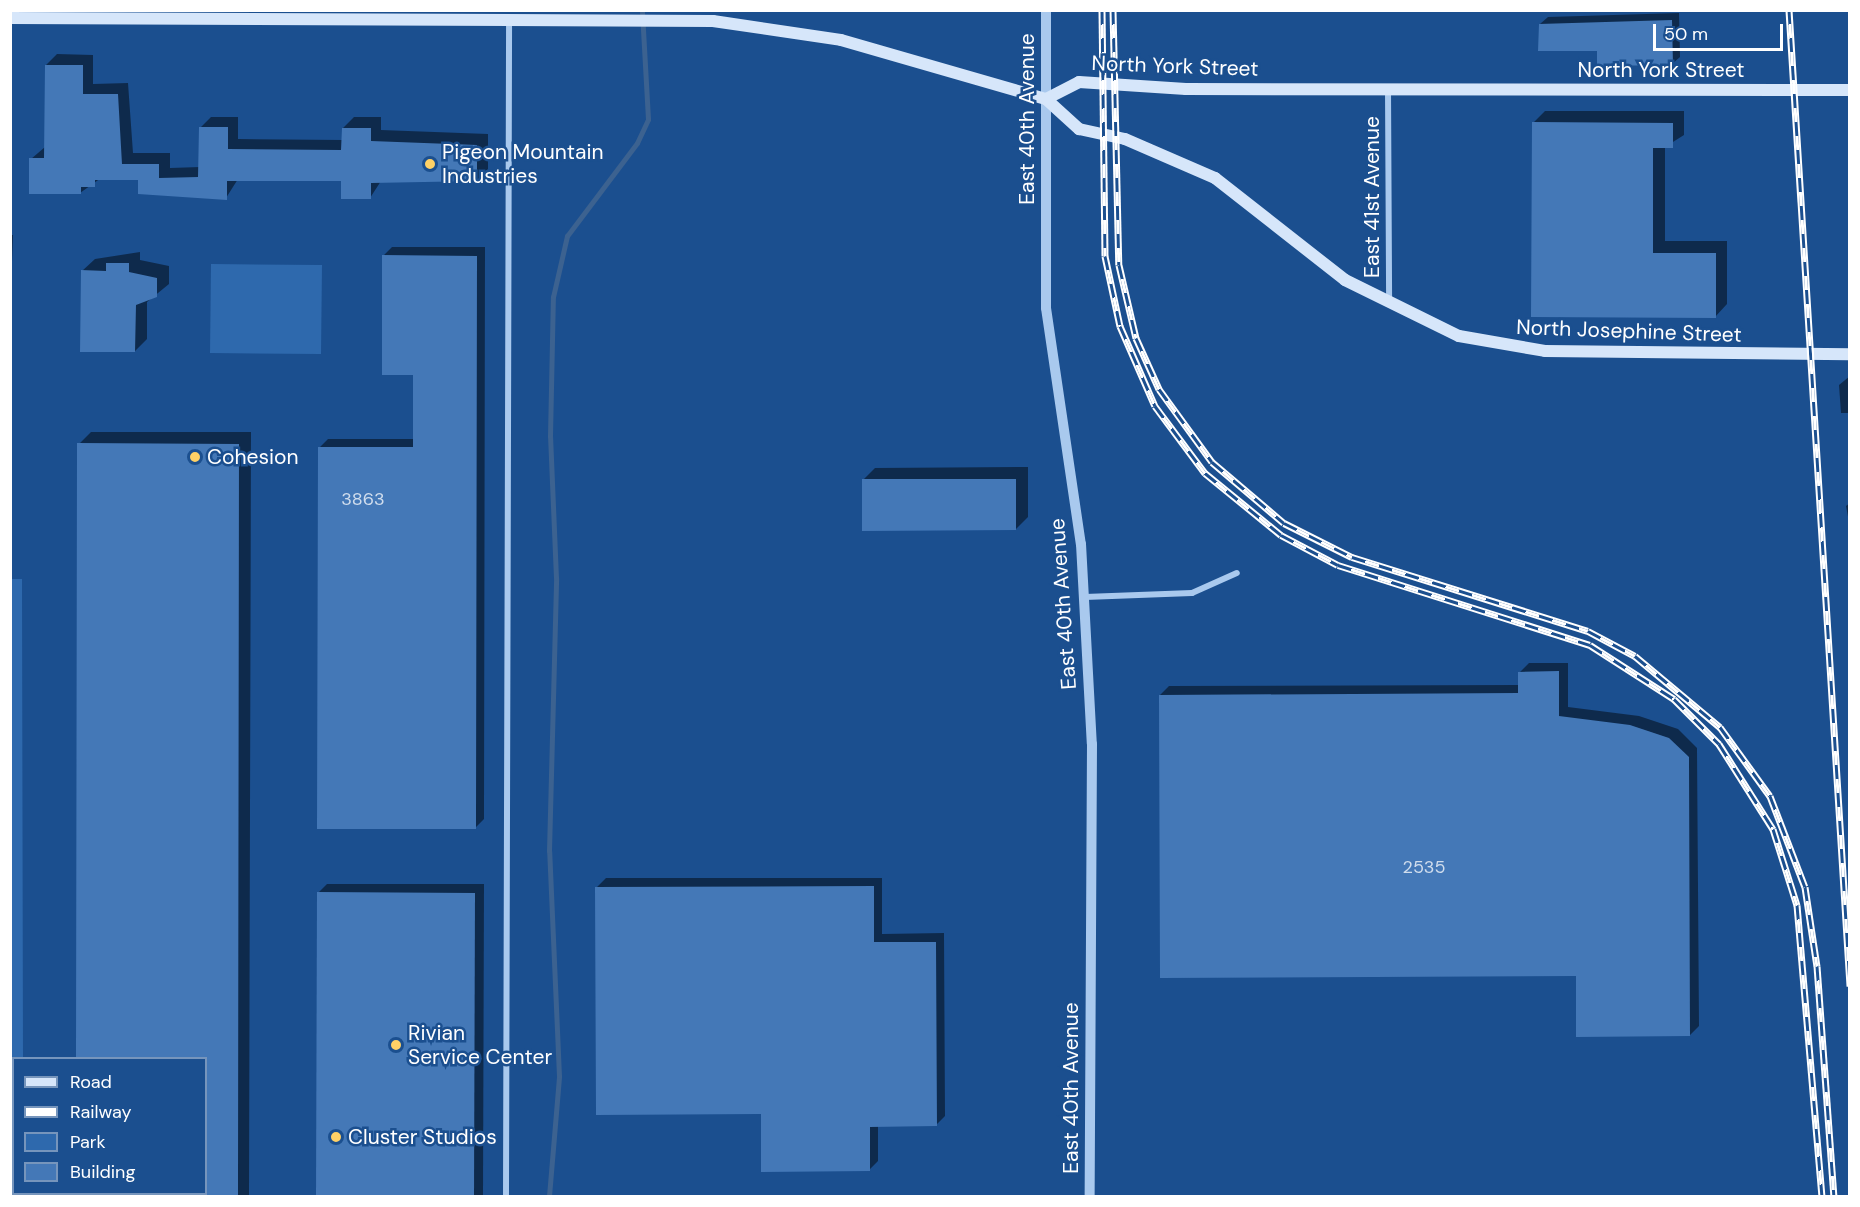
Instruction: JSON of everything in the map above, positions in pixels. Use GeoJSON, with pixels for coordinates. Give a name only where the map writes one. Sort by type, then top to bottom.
{"type":"FeatureCollection","features":[{"type":"Feature","properties":{"kind":"main road"},"geometry":{"type":"LineString","coordinates":[[10,18],[39,14],[692,20],[841,40],[1046,99]]}},
{"type":"Feature","properties":{"kind":"main road","name":"North York Street"},"geometry":{"type":"LineString","coordinates":[[1046,99],[1079,82],[1186,89],[1850,90]]}},
{"type":"Feature","properties":{"kind":"main road","name":"North Josephine Street"},"geometry":{"type":"LineString","coordinates":[[1046,99],[1079,129],[1125,139],[1215,178],[1346,280],[1389,306],[1459,336],[1516,348],[1850,354]]}},
{"type":"Feature","properties":{"kind":"street","name":"East 40th Avenue"},"geometry":{"type":"LineString","coordinates":[[1046,10],[1050,358],[1075,498],[1085,597],[1092,744],[1090,1197]]}},
{"type":"Feature","properties":{"kind":"street"},"geometry":{"type":"LineString","coordinates":[[506,1197],[509,19]]}},
{"type":"Feature","properties":{"kind":"street","name":"East 41st Avenue"},"geometry":{"type":"LineString","coordinates":[[1388,88],[1389,306]]}},
{"type":"Feature","properties":{"kind":"street"},"geometry":{"type":"LineString","coordinates":[[1085,597],[1192,593],[1237,573]]}},
{"type":"Feature","properties":{"kind":"green space"},"geometry":{"type":"Polygon","coordinates":[[[211,264],[322,265],[321,354],[210,353],[211,264]]]}},
{"type":"Feature","properties":{"kind":"green space"},"geometry":{"type":"Polygon","coordinates":[[[11,579],[22,579],[23,1057],[12,1057],[12,1195],[23,1196],[10,1196],[11,579]]]}},
{"type":"Feature","properties":{"kind":"building"},"geometry":{"type":"Polygon","coordinates":[[[1672,20],[1673,65],[1597,66],[1597,51],[1538,51],[1539,24],[1672,20]]]}},
{"type":"Feature","properties":{"kind":"building"},"geometry":{"type":"Polygon","coordinates":[[[45,65],[83,65],[83,94],[118,94],[122,164],[159,164],[159,178],[198,177],[199,127],[228,127],[228,149],[341,150],[342,128],[371,128],[371,141],[477,145],[477,181],[371,183],[371,199],[341,199],[341,181],[227,181],[227,200],[138,194],[138,180],[95,180],[95,187],[81,187],[81,194],[29,194],[29,158],[44,158],[45,65]]]}},
{"type":"Feature","properties":{"kind":"building"},"geometry":{"type":"Polygon","coordinates":[[[1532,122],[1673,123],[1673,148],[1653,148],[1653,253],[1716,253],[1716,318],[1531,317],[1532,122]]]}},
{"type":"Feature","properties":{"kind":"building"},"geometry":{"type":"Polygon","coordinates":[[[382,255],[477,256],[476,829],[317,829],[318,447],[413,447],[413,375],[382,375],[382,255]]]}},
{"type":"Feature","properties":{"kind":"building"},"geometry":{"type":"Polygon","coordinates":[[[106,263],[129,263],[129,272],[157,278],[157,297],[136,305],[135,352],[80,352],[81,270],[106,271],[106,263]]]}},
{"type":"Feature","properties":{"kind":"building"},"geometry":{"type":"Polygon","coordinates":[[[77,443],[239,444],[238,1197],[206,1197],[207,1057],[76,1057],[77,443]]]}},
{"type":"Feature","properties":{"kind":"building"},"geometry":{"type":"Polygon","coordinates":[[[862,479],[1016,479],[1016,530],[862,531],[862,479]]]}},
{"type":"Feature","properties":{"kind":"building"},"geometry":{"type":"Polygon","coordinates":[[[1559,671],[1559,716],[1630,725],[1669,738],[1689,757],[1690,1036],[1576,1037],[1576,976],[1160,978],[1159,695],[1518,693],[1518,672],[1559,671]]]}},
{"type":"Feature","properties":{"kind":"building"},"geometry":{"type":"Polygon","coordinates":[[[874,886],[874,942],[936,942],[937,1126],[870,1127],[870,1171],[761,1172],[761,1114],[596,1115],[595,887],[874,886]]]}},
{"type":"Feature","properties":{"kind":"building","name":"Rivian Service Center"},"geometry":{"type":"Polygon","coordinates":[[[317,892],[475,893],[474,1197],[316,1197],[317,892]]]}},
{"type":"Feature","properties":{"kind":"waterway"},"geometry":{"type":"LineString","coordinates":[[549,1196],[559,1076],[549,851],[556,578],[550,436],[553,297],[567,236],[637,143],[648,119],[642,10]]}},
{"type":"Feature","properties":{"kind":"railway"},"geometry":{"type":"LineString","coordinates":[[1102,10],[1105,256],[1120,326],[1155,406],[1205,473],[1281,535],[1338,565],[1590,645],[1674,699],[1719,744],[1773,829],[1797,905],[1822,1196]]}},
{"type":"Feature","properties":{"kind":"railway"},"geometry":{"type":"LineString","coordinates":[[1113,10],[1119,265],[1136,338],[1159,389],[1212,462],[1284,523],[1352,557],[1588,631],[1635,656],[1720,727],[1770,796],[1805,887],[1817,966],[1834,1196]]}},
{"type":"Feature","properties":{"kind":"railway"},"geometry":{"type":"LineString","coordinates":[[1789,10],[1850,986]]}},
{"type":"Feature","properties":{"kind":"place","name":"Pigeon Mountain Industries"},"geometry":{"type":"Point","coordinates":[430,164]}},
{"type":"Feature","properties":{"kind":"place","name":"Cohesion"},"geometry":{"type":"Point","coordinates":[195,457]}},
{"type":"Feature","properties":{"kind":"place","name":"Rivian Service Center"},"geometry":{"type":"Point","coordinates":[396,1045]}},
{"type":"Feature","properties":{"kind":"place","name":"Cluster Studios"},"geometry":{"type":"Point","coordinates":[336,1137]}}]}
